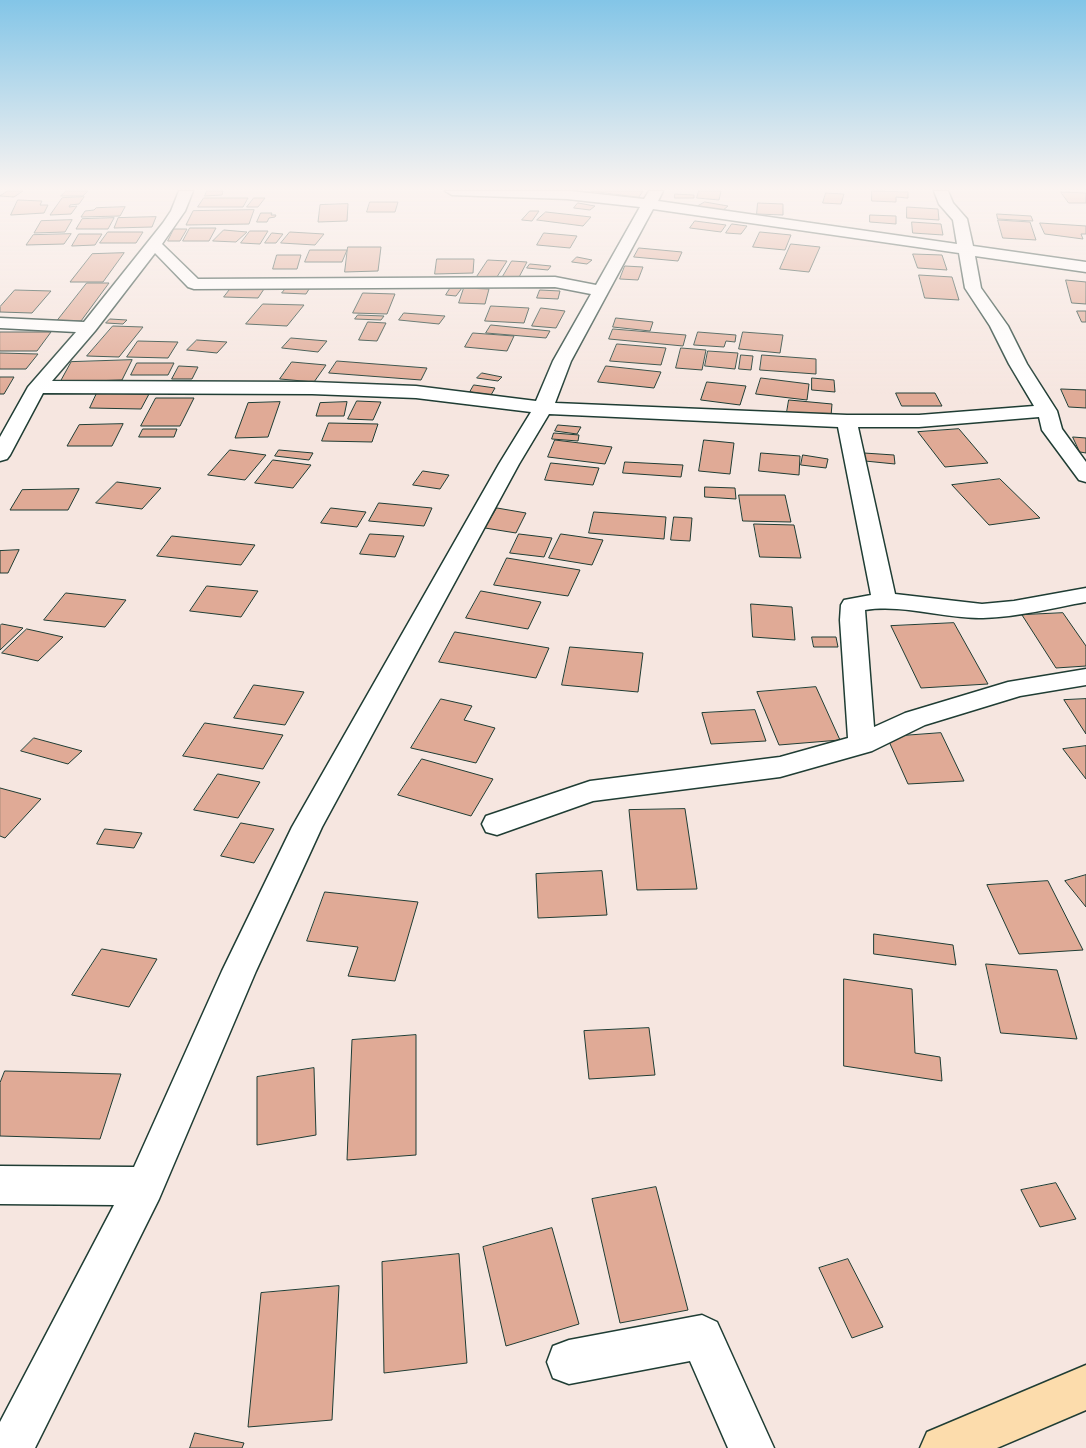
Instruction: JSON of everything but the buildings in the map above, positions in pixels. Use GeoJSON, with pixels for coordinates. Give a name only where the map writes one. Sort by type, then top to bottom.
{"type":"FeatureCollection","features":[{"type":"Feature","properties":{"kind":"highway"},"geometry":{"type":"LineString","coordinates":[[943,1448],[1086,1387]]}},
{"type":"Feature","properties":{"kind":"street"},"geometry":{"type":"LineString","coordinates":[[1,450],[37,387],[89,327],[143,259]]}},
{"type":"Feature","properties":{"kind":"street"},"geometry":{"type":"LineString","coordinates":[[169,259],[194,284],[555,282],[599,276]]}},
{"type":"Feature","properties":{"kind":"street"},"geometry":{"type":"LineString","coordinates":[[11,1448],[145,1186],[239,971],[307,827],[504,473],[543,408],[599,276],[611,259]]}},
{"type":"Feature","properties":{"kind":"street"},"geometry":{"type":"LineString","coordinates":[[967,259],[973,288],[999,326],[1018,364],[1047,411],[1052,430],[1086,476]]}},
{"type":"Feature","properties":{"kind":"street"},"geometry":{"type":"LineString","coordinates":[[1029,259],[1086,267]]}},
{"type":"Feature","properties":{"kind":"street"},"geometry":{"type":"LineString","coordinates":[[0,323],[89,327]]}},
{"type":"Feature","properties":{"kind":"street"},"geometry":{"type":"LineString","coordinates":[[37,387],[312,388],[416,392],[543,408],[846,421],[919,420],[1047,411]]}},
{"type":"Feature","properties":{"kind":"street"},"geometry":{"type":"LineString","coordinates":[[846,421],[884,600]]}},
{"type":"Feature","properties":{"kind":"street"},"geometry":{"type":"LineString","coordinates":[[862,744],[852,620],[853,605],[884,600],[982,611],[1014,608],[1086,595]]}},
{"type":"Feature","properties":{"kind":"street"},"geometry":{"type":"LineString","coordinates":[[497,824],[590,791],[780,767],[862,744],[915,719],[1008,691],[1086,677]]}},
{"type":"Feature","properties":{"kind":"street"},"geometry":{"type":"LineString","coordinates":[[0,1185],[145,1186]]}},
{"type":"Feature","properties":{"kind":"street"},"geometry":{"type":"LineString","coordinates":[[569,1362],[702,1337],[751,1448]]}}]}
